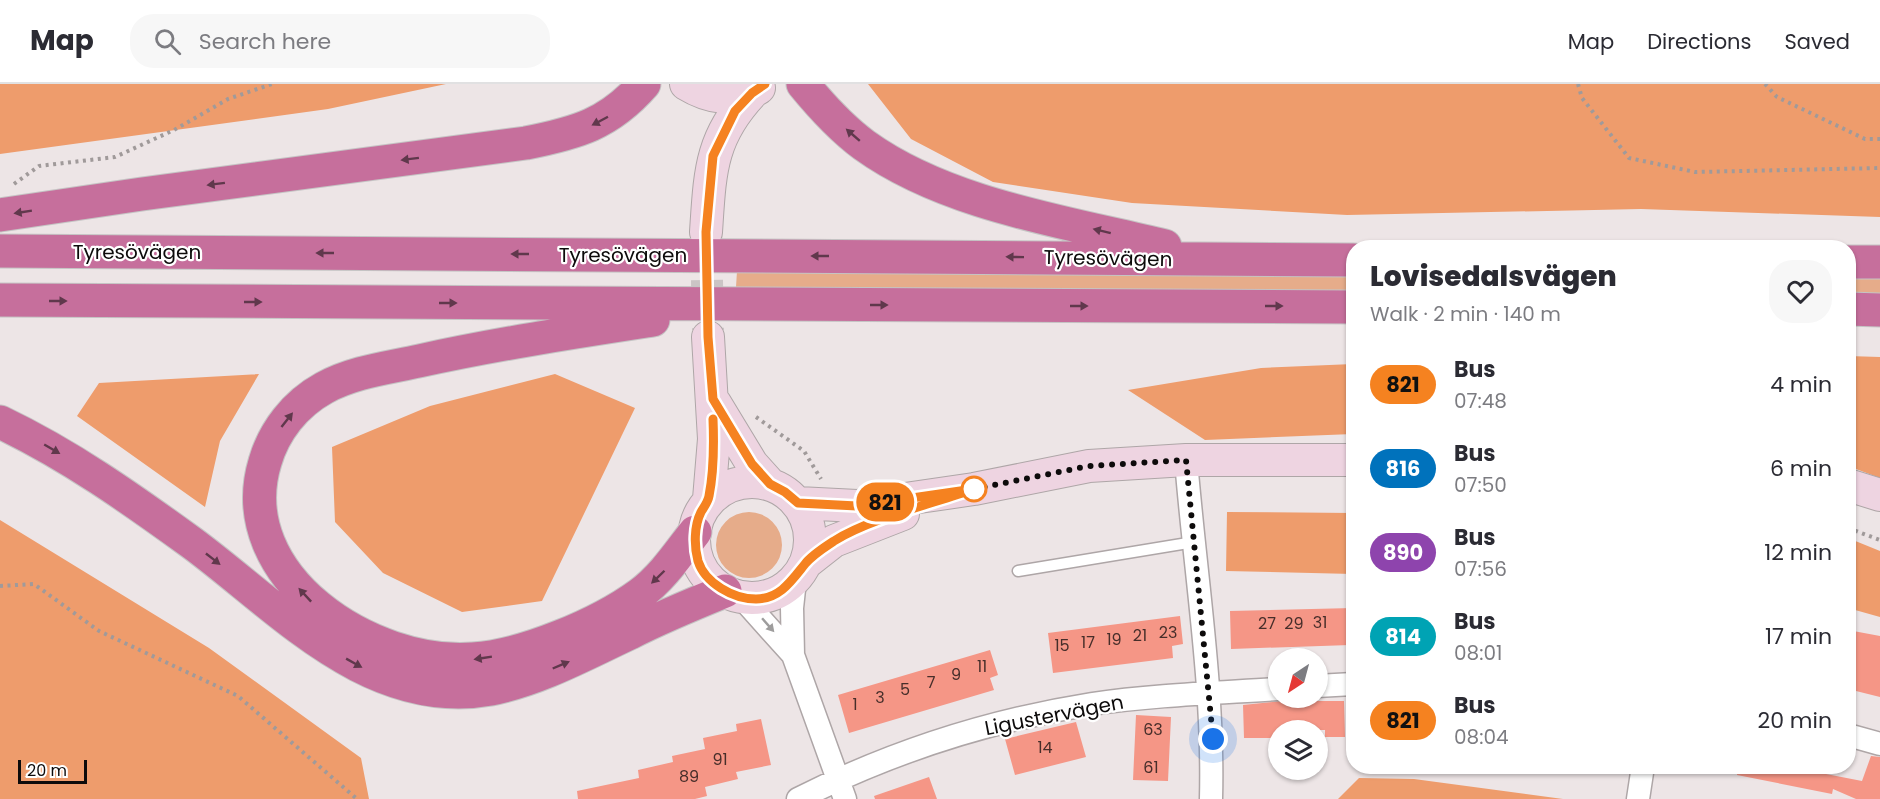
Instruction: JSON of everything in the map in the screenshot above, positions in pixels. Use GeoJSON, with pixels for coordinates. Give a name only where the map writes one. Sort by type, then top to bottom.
{"type":"FeatureCollection","features":[{"type":"Feature","properties":{"kind":"highway"},"geometry":{"type":"LineString","coordinates":[[0,215],[142,194],[526,144],[573,133],[601,121],[625,105],[644,84]]}},
{"type":"Feature","properties":{"kind":"highway"},"geometry":{"type":"LineString","coordinates":[[803,84],[830,116],[863,145],[901,168],[945,188],[993,203],[1220,260]]}},
{"type":"Feature","properties":{"kind":"highway","name":"Tyresövägen"},"geometry":{"type":"LineString","coordinates":[[0,251],[1346,260]]}},
{"type":"Feature","properties":{"kind":"highway"},"geometry":{"type":"LineString","coordinates":[[1856,261],[1880,262]]}},
{"type":"Feature","properties":{"kind":"highway"},"geometry":{"type":"LineString","coordinates":[[0,300],[1346,307]]}},
{"type":"Feature","properties":{"kind":"highway"},"geometry":{"type":"LineString","coordinates":[[695,532],[668,568],[640,594],[581,627],[513,653],[473,659],[437,659],[393,648],[348,627],[312,603],[288,578],[274,557],[263,529],[259,503],[260,476],[268,451],[282,426],[299,405],[324,388],[350,376],[554,335],[757,304]]}},
{"type":"Feature","properties":{"kind":"highway"},"geometry":{"type":"LineString","coordinates":[[1856,309],[1880,309]]}},
{"type":"Feature","properties":{"kind":"highway"},"geometry":{"type":"LineString","coordinates":[[0,422],[91,471],[151,512],[323,645],[360,667],[395,681],[433,689],[461,691],[490,689],[526,679],[733,594]]}},
{"type":"Feature","properties":{"kind":"street"},"geometry":{"type":"LineString","coordinates":[[686,84],[704,94],[728,99],[758,88]]}},
{"type":"Feature","properties":{"kind":"street"},"geometry":{"type":"LineString","coordinates":[[686,84],[702,111],[713,156],[706,232]]}},
{"type":"Feature","properties":{"kind":"street"},"geometry":{"type":"LineString","coordinates":[[713,156],[735,111],[758,88]]}},
{"type":"Feature","properties":{"kind":"street"},"geometry":{"type":"LineString","coordinates":[[708,337],[713,399],[709,499]]}},
{"type":"Feature","properties":{"kind":"street"},"geometry":{"type":"LineString","coordinates":[[713,399],[735,438],[770,484],[812,505],[857,506],[974,489],[1089,466],[1186,460],[1346,460]]}},
{"type":"Feature","properties":{"kind":"street"},"geometry":{"type":"LineString","coordinates":[[1186,460],[1210,693],[1213,739],[1211,799]]}},
{"type":"Feature","properties":{"kind":"street"},"geometry":{"type":"LineString","coordinates":[[770,484],[736,483],[722,489],[709,499],[700,513],[695,532],[699,561],[709,579],[733,594],[793,655]]}},
{"type":"Feature","properties":{"kind":"street"},"geometry":{"type":"LineString","coordinates":[[1856,488],[1880,495]]}},
{"type":"Feature","properties":{"kind":"street"},"geometry":{"type":"LineString","coordinates":[[733,594],[757,599],[776,594],[834,541],[862,528],[974,489]]}},
{"type":"Feature","properties":{"kind":"street"},"geometry":{"type":"LineString","coordinates":[[812,505],[808,522],[810,543],[800,571],[792,608],[793,655],[842,789]]}},
{"type":"Feature","properties":{"kind":"street"},"geometry":{"type":"LineString","coordinates":[[1328,685],[1346,684]]}},
{"type":"Feature","properties":{"kind":"street","name":"Ligustervägen"},"geometry":{"type":"LineString","coordinates":[[798,799],[842,789],[995,724],[1092,704],[1268,689]]}},
{"type":"Feature","properties":{"kind":"street"},"geometry":{"type":"LineString","coordinates":[[1856,737],[1880,744]]}},
{"type":"Feature","properties":{"kind":"street"},"geometry":{"type":"LineString","coordinates":[[1638,799],[1642,774]]}},
{"type":"Feature","properties":{"kind":"lane"},"geometry":{"type":"LineString","coordinates":[[1018,572],[1194,542]]}},
{"type":"Feature","properties":{"kind":"path"},"geometry":{"type":"LineString","coordinates":[[11,185],[39,166],[115,157],[174,130],[228,99],[272,84]]}},
{"type":"Feature","properties":{"kind":"path"},"geometry":{"type":"LineString","coordinates":[[1578,84],[1582,98],[1629,158],[1695,172],[1880,168]]}},
{"type":"Feature","properties":{"kind":"path"},"geometry":{"type":"LineString","coordinates":[[1765,84],[1777,97],[1865,139],[1880,139]]}},
{"type":"Feature","properties":{"kind":"path"},"geometry":{"type":"LineString","coordinates":[[748,408],[755,416],[804,451],[817,469],[812,505]]}},
{"type":"Feature","properties":{"kind":"path"},"geometry":{"type":"LineString","coordinates":[[1856,531],[1880,540]]}},
{"type":"Feature","properties":{"kind":"path"},"geometry":{"type":"LineString","coordinates":[[0,586],[34,584],[99,631],[238,696],[357,799]]}},
{"type":"Feature","properties":{"kind":"shaded area"},"geometry":{"type":"Polygon","coordinates":[[[0,84],[446,84],[328,109],[0,154],[0,84]]]}},
{"type":"Feature","properties":{"kind":"shaded area"},"geometry":{"type":"Polygon","coordinates":[[[868,84],[1880,84],[1880,217],[1641,209],[1347,215],[1132,203],[993,182],[911,139],[868,84]]]}},
{"type":"Feature","properties":{"kind":"shaded area"},"geometry":{"type":"Polygon","coordinates":[[[737,271],[1346,276],[1346,293],[736,287],[737,271]]]}},
{"type":"Feature","properties":{"kind":"shaded area"},"geometry":{"type":"Polygon","coordinates":[[[1856,279],[1880,279],[1880,298],[1856,298],[1856,279]]]}},
{"type":"Feature","properties":{"kind":"shaded area"},"geometry":{"type":"Polygon","coordinates":[[[1856,356],[1880,357],[1880,478],[1856,469],[1856,356]]]}},
{"type":"Feature","properties":{"kind":"shaded area"},"geometry":{"type":"Polygon","coordinates":[[[1346,364],[1346,434],[1205,440],[1128,390],[1261,368],[1346,364]]]}},
{"type":"Feature","properties":{"kind":"shaded area"},"geometry":{"type":"Polygon","coordinates":[[[259,374],[220,441],[205,507],[77,416],[99,383],[259,374]]]}},
{"type":"Feature","properties":{"kind":"shaded area"},"geometry":{"type":"Polygon","coordinates":[[[555,374],[635,408],[542,601],[462,612],[383,573],[335,522],[332,447],[430,406],[555,374]]]}},
{"type":"Feature","properties":{"kind":"shaded area"},"geometry":{"type":"Polygon","coordinates":[[[755,512],[773,521],[780,532],[782,545],[780,558],[773,569],[762,576],[743,578],[725,569],[718,558],[716,539],[725,521],[736,514],[755,512]]]}},
{"type":"Feature","properties":{"kind":"shaded area"},"geometry":{"type":"Polygon","coordinates":[[[1227,512],[1346,513],[1346,574],[1226,571],[1227,512]]]}},
{"type":"Feature","properties":{"kind":"shaded area"},"geometry":{"type":"Polygon","coordinates":[[[0,520],[209,648],[361,758],[369,799],[0,799],[0,520]]]}},
{"type":"Feature","properties":{"kind":"shaded area"},"geometry":{"type":"Polygon","coordinates":[[[1856,541],[1880,551],[1880,617],[1856,610],[1856,541]]]}},
{"type":"Feature","properties":{"kind":"shaded area"},"geometry":{"type":"Polygon","coordinates":[[[1359,778],[1414,779],[1563,799],[1338,799],[1359,778]]]}},
{"type":"Feature","properties":{"kind":"building"},"geometry":{"type":"Polygon","coordinates":[[[1346,608],[1346,645],[1231,649],[1230,611],[1346,608]]]}},
{"type":"Feature","properties":{"kind":"building"},"geometry":{"type":"Polygon","coordinates":[[[1180,616],[1183,644],[1172,646],[1173,658],[1053,673],[1048,633],[1180,616]]]}},
{"type":"Feature","properties":{"kind":"building"},"geometry":{"type":"Polygon","coordinates":[[[1856,632],[1880,636],[1880,697],[1856,691],[1856,632]]]}},
{"type":"Feature","properties":{"kind":"building"},"geometry":{"type":"Polygon","coordinates":[[[990,650],[998,675],[990,678],[994,690],[849,733],[838,695],[990,650]]]}},
{"type":"Feature","properties":{"kind":"building"},"geometry":{"type":"Polygon","coordinates":[[[1328,701],[1344,701],[1345,737],[1328,737],[1328,720],[1268,720],[1268,738],[1244,738],[1243,705],[1268,702],[1268,708],[1328,708],[1328,701]]]}},
{"type":"Feature","properties":{"kind":"building"},"geometry":{"type":"Polygon","coordinates":[[[1136,715],[1171,717],[1168,781],[1133,780],[1136,715]]]}},
{"type":"Feature","properties":{"kind":"building"},"geometry":{"type":"Polygon","coordinates":[[[761,719],[771,765],[736,772],[738,779],[705,787],[707,796],[695,799],[578,799],[577,791],[639,778],[638,770],[673,762],[672,756],[705,749],[703,738],[737,731],[736,724],[761,719]]]}},
{"type":"Feature","properties":{"kind":"building"},"geometry":{"type":"Polygon","coordinates":[[[1076,722],[1086,757],[1015,775],[1005,739],[1076,722]]]}},
{"type":"Feature","properties":{"kind":"building"},"geometry":{"type":"Polygon","coordinates":[[[1871,756],[1880,757],[1880,799],[1856,799],[1833,789],[1832,794],[1737,775],[1826,774],[1862,781],[1871,756]]]}},
{"type":"Feature","properties":{"kind":"building"},"geometry":{"type":"Polygon","coordinates":[[[929,777],[937,799],[875,799],[874,796],[929,777]]]}},
{"type":"Feature","properties":{"kind":"tunnel"},"geometry":{"type":"LineString","coordinates":[[706,232],[708,330]]}},
{"type":"Feature","properties":{"kind":"bus line","name":"821"},"geometry":{"type":"LineString","coordinates":[[713,419],[714,439],[709,499],[700,513],[695,532],[699,561],[709,579],[725,591],[741,597],[757,599],[776,594],[795,580],[806,563],[834,541],[862,528],[974,489],[857,506],[827,507],[798,503],[785,492],[770,484],[752,464],[713,399],[708,337],[706,232],[713,156],[735,111],[752,93],[765,84]]}},
{"type":"Feature","properties":{"kind":"route"},"geometry":{"type":"LineString","coordinates":[[974,489],[1089,466],[1186,460],[1213,739]]}}]}
